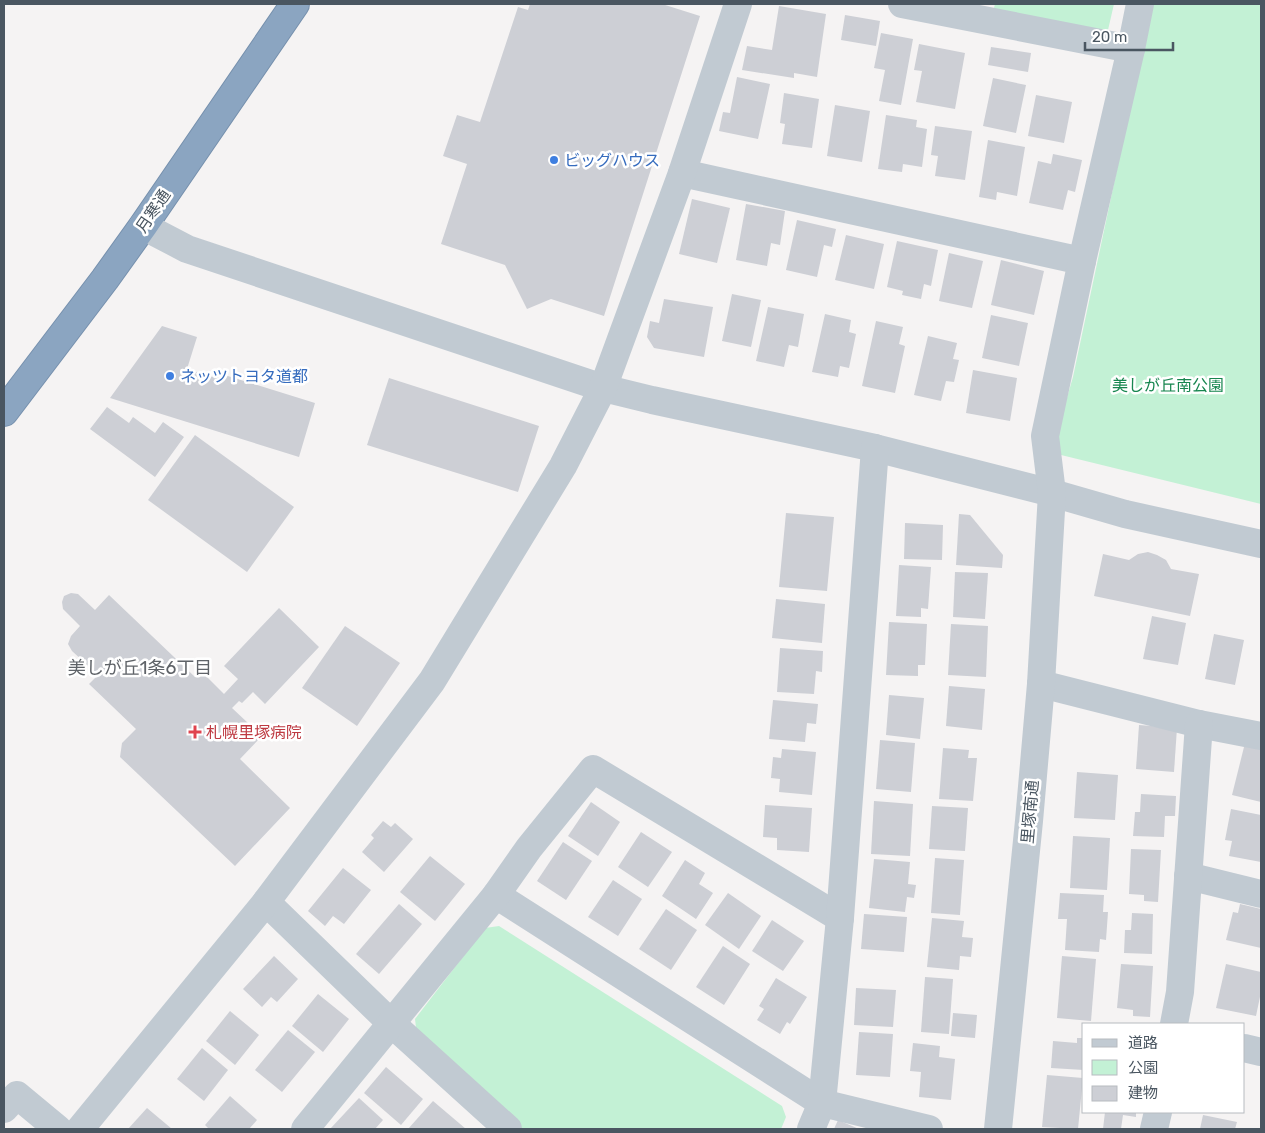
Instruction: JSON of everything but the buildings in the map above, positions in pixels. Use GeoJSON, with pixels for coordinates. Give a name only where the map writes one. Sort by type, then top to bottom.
{"type":"FeatureCollection","features":[{"type":"Feature","properties":{"kind":"highway","name":"月寒通"},"geometry":{"type":"LineString","coordinates":[[4,412],[106,279],[296,4]]}},
{"type":"Feature","properties":{"kind":"street"},"geometry":{"type":"LineString","coordinates":[[80,1129],[266,902],[432,681],[563,466],[603,388],[682,173],[738,4]]}},
{"type":"Feature","properties":{"kind":"street"},"geometry":{"type":"LineString","coordinates":[[902,4],[1131,49]]}},
{"type":"Feature","properties":{"kind":"street","name":"里塚南通"},"geometry":{"type":"LineString","coordinates":[[998,1129],[1041,684],[1052,493],[1045,436],[1140,4]]}},
{"type":"Feature","properties":{"kind":"street"},"geometry":{"type":"LineString","coordinates":[[682,173],[1082,261]]}},
{"type":"Feature","properties":{"kind":"street"},"geometry":{"type":"LineString","coordinates":[[143,226],[187,249],[603,388],[875,448],[1052,493],[1125,514],[1261,544]]}},
{"type":"Feature","properties":{"kind":"street"},"geometry":{"type":"LineString","coordinates":[[811,1129],[822,1103],[840,918],[875,448]]}},
{"type":"Feature","properties":{"kind":"street"},"geometry":{"type":"LineString","coordinates":[[1041,684],[1199,724],[1261,736]]}},
{"type":"Feature","properties":{"kind":"street"},"geometry":{"type":"LineString","coordinates":[[1174,1023],[1180,992],[1199,724]]}},
{"type":"Feature","properties":{"kind":"street"},"geometry":{"type":"LineString","coordinates":[[305,1129],[496,895],[529,848],[593,769],[840,918]]}},
{"type":"Feature","properties":{"kind":"street"},"geometry":{"type":"LineString","coordinates":[[1188,876],[1261,894]]}},
{"type":"Feature","properties":{"kind":"street"},"geometry":{"type":"LineString","coordinates":[[496,895],[822,1103],[929,1129]]}},
{"type":"Feature","properties":{"kind":"street"},"geometry":{"type":"LineString","coordinates":[[266,902],[390,1023],[508,1129]]}},
{"type":"Feature","properties":{"kind":"street"},"geometry":{"type":"LineString","coordinates":[[1245,1048],[1261,1052]]}},
{"type":"Feature","properties":{"kind":"street"},"geometry":{"type":"LineString","coordinates":[[4,1109],[17,1095],[58,1129]]}},
{"type":"Feature","properties":{"kind":"street"},"geometry":{"type":"LineString","coordinates":[[1154,1129],[1158,1113]]}},
{"type":"Feature","properties":{"kind":"green space"},"geometry":{"type":"Polygon","coordinates":[[[995,4],[1114,4],[1108,30],[992,16],[995,4]]]}},
{"type":"Feature","properties":{"kind":"green space","name":"美しが丘南公園"},"geometry":{"type":"Polygon","coordinates":[[[1152,4],[1261,4],[1261,504],[1057,454],[1054,442],[1073,377],[1152,4]]]}},
{"type":"Feature","properties":{"kind":"green space"},"geometry":{"type":"Polygon","coordinates":[[[499,926],[782,1106],[786,1117],[781,1129],[521,1129],[417,1036],[415,1019],[485,928],[499,926]]]}},
{"type":"Feature","properties":{"kind":"place","name":"ビッグハウス"},"geometry":{"type":"Point","coordinates":[554,160]}},
{"type":"Feature","properties":{"kind":"place","name":"ネッツトヨタ道都"},"geometry":{"type":"Point","coordinates":[170,376]}},
{"type":"Feature","properties":{"kind":"place","name":"札幌里塚病院"},"geometry":{"type":"Point","coordinates":[195,732]}},
{"type":"Feature","properties":{"kind":"district","name":"美しが丘1条6丁目"},"geometry":{"type":"Point","coordinates":[140,668]}}]}
